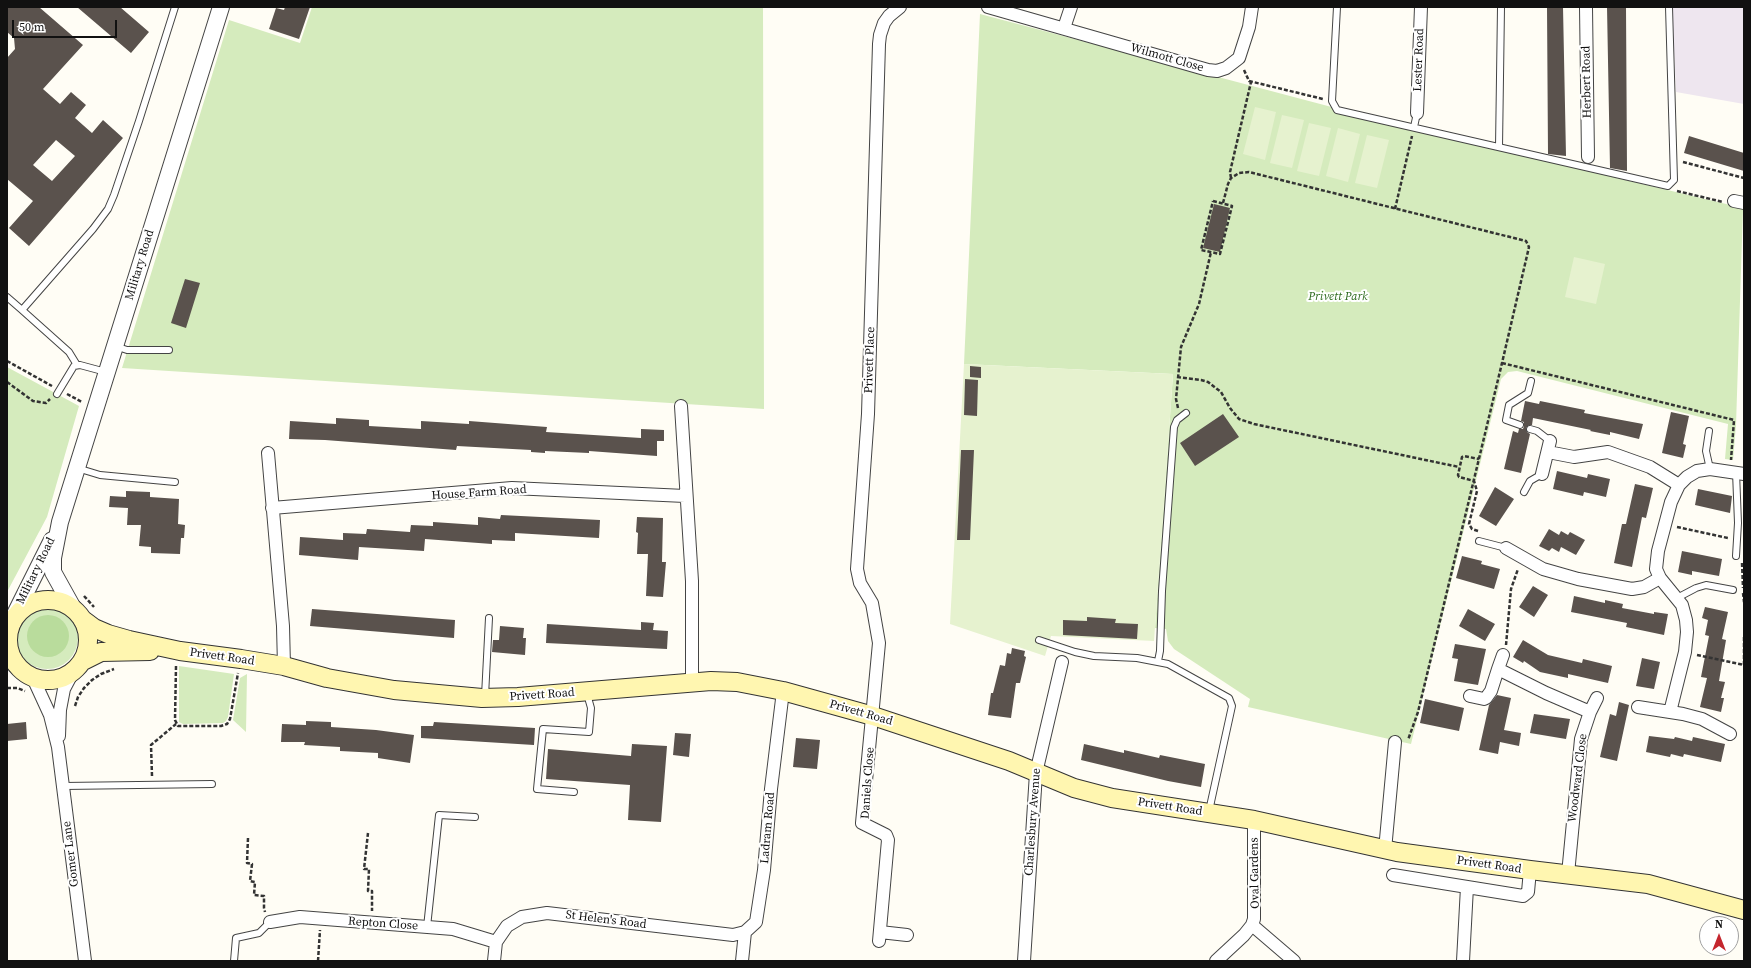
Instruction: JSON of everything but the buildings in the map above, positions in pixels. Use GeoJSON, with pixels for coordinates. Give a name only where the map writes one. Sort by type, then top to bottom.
{"type":"FeatureCollection","features":[{"type":"Feature","properties":{"kind":"main road"},"geometry":{"type":"LineString","coordinates":[[7,675],[29,676],[47,681],[61,679],[78,667],[88,649],[88,632],[83,612],[61,602],[46,600],[34,602],[22,609],[9,629],[7,647],[12,661],[29,676]]}},
{"type":"Feature","properties":{"kind":"main road","name":"Privett Road"},"geometry":{"type":"LineString","coordinates":[[83,612],[94,628],[108,634],[173,654]]}},
{"type":"Feature","properties":{"kind":"main road","name":"Privett Road"},"geometry":{"type":"LineString","coordinates":[[78,667],[101,652],[173,654],[241,659],[284,666],[327,678],[394,690],[484,698],[586,692],[692,682],[737,682],[783,691],[873,716],[996,756],[1074,788],[1112,798],[1254,820],[1385,850],[1530,870],[1648,884],[1744,910]]}},
{"type":"Feature","properties":{"kind":"street","name":"Military Road"},"geometry":{"type":"LineString","coordinates":[[83,612],[53,572],[53,558],[60,522],[221,7]]}},
{"type":"Feature","properties":{"kind":"street","name":"Privett Place"},"geometry":{"type":"LineString","coordinates":[[873,716],[879,638],[872,603],[858,579],[858,560],[868,414],[879,44],[880,35],[884,24],[889,16],[900,7]]}},
{"type":"Feature","properties":{"kind":"street","name":"Wilmott Close"},"geometry":{"type":"LineString","coordinates":[[988,7],[1208,70],[1217,71],[1226,68],[1234,64],[1239,58]]}},
{"type":"Feature","properties":{"kind":"street"},"geometry":{"type":"LineString","coordinates":[[1064,28],[1071,7]]}},
{"type":"Feature","properties":{"kind":"street"},"geometry":{"type":"LineString","coordinates":[[1239,58],[1249,27],[1252,7]]}},
{"type":"Feature","properties":{"kind":"street","name":"Lester Road"},"geometry":{"type":"LineString","coordinates":[[1417,113],[1421,7]]}},
{"type":"Feature","properties":{"kind":"street","name":"Herbert Road"},"geometry":{"type":"LineString","coordinates":[[1586,7],[1587,162]]}},
{"type":"Feature","properties":{"kind":"street"},"geometry":{"type":"LineString","coordinates":[[681,406],[685,496],[692,581],[692,682]]}},
{"type":"Feature","properties":{"kind":"street"},"geometry":{"type":"LineString","coordinates":[[1542,474],[1549,447],[1574,457],[1608,452],[1650,466],[1679,485]]}},
{"type":"Feature","properties":{"kind":"street"},"geometry":{"type":"LineString","coordinates":[[268,453],[283,626],[284,666]]}},
{"type":"Feature","properties":{"kind":"street"},"geometry":{"type":"LineString","coordinates":[[1670,712],[1685,652],[1687,632],[1686,620],[1682,606],[1660,578],[1655,564],[1674,492],[1687,477],[1697,471],[1710,469],[1738,473]]}},
{"type":"Feature","properties":{"kind":"street","name":"House Farm Road"},"geometry":{"type":"LineString","coordinates":[[272,508],[512,488],[685,496]]}},
{"type":"Feature","properties":{"kind":"street","name":"Military Road"},"geometry":{"type":"LineString","coordinates":[[9,629],[60,522]]}},
{"type":"Feature","properties":{"kind":"street"},"geometry":{"type":"LineString","coordinates":[[1506,548],[1544,568],[1563,575],[1626,588],[1639,588],[1660,578]]}},
{"type":"Feature","properties":{"kind":"street"},"geometry":{"type":"LineString","coordinates":[[1470,696],[1484,699],[1486,698],[1491,691],[1503,655]]}},
{"type":"Feature","properties":{"kind":"street","name":"Charlesbury Avenue"},"geometry":{"type":"LineString","coordinates":[[1024,961],[1036,773],[1062,662]]}},
{"type":"Feature","properties":{"kind":"street","name":"Gomer Lane"},"geometry":{"type":"LineString","coordinates":[[58,747],[60,710],[64,689],[78,667]]}},
{"type":"Feature","properties":{"kind":"street"},"geometry":{"type":"LineString","coordinates":[[1498,669],[1546,693],[1590,712]]}},
{"type":"Feature","properties":{"kind":"street","name":"Gomer Lane"},"geometry":{"type":"LineString","coordinates":[[29,676],[50,715],[58,747],[85,961]]}},
{"type":"Feature","properties":{"kind":"street","name":"Ladram Road"},"geometry":{"type":"LineString","coordinates":[[745,932],[756,922],[764,870],[771,789],[783,691]]}},
{"type":"Feature","properties":{"kind":"street","name":"Woodward Close"},"geometry":{"type":"LineString","coordinates":[[1568,874],[1581,739],[1590,712],[1597,698]]}},
{"type":"Feature","properties":{"kind":"street"},"geometry":{"type":"LineString","coordinates":[[1638,707],[1702,719],[1730,734]]}},
{"type":"Feature","properties":{"kind":"street","name":"Daniels Close"},"geometry":{"type":"LineString","coordinates":[[873,716],[862,823],[886,835],[888,840],[880,937],[907,935]]}},
{"type":"Feature","properties":{"kind":"street"},"geometry":{"type":"LineString","coordinates":[[1385,850],[1395,742]]}},
{"type":"Feature","properties":{"kind":"street","name":"Oval Gardens"},"geometry":{"type":"LineString","coordinates":[[1216,961],[1244,935],[1252,925],[1255,912],[1254,820]]}},
{"type":"Feature","properties":{"kind":"street","name":"Privett Road"},"geometry":{"type":"LineString","coordinates":[[1393,875],[1525,895],[1528,892],[1530,870]]}},
{"type":"Feature","properties":{"kind":"street"},"geometry":{"type":"LineString","coordinates":[[1463,961],[1467,887]]}},
{"type":"Feature","properties":{"kind":"street","name":"St Helen's Road"},"geometry":{"type":"LineString","coordinates":[[494,961],[496,942],[507,926],[522,917],[547,913],[733,935],[745,932]]}},
{"type":"Feature","properties":{"kind":"street","name":"Repton Close"},"geometry":{"type":"LineString","coordinates":[[270,922],[300,917],[453,929],[496,942]]}},
{"type":"Feature","properties":{"kind":"street","name":"Oval Gardens"},"geometry":{"type":"LineString","coordinates":[[1252,925],[1294,961]]}},
{"type":"Feature","properties":{"kind":"street"},"geometry":{"type":"LineString","coordinates":[[742,961],[745,932]]}},
{"type":"Feature","properties":{"kind":"lane"},"geometry":{"type":"LineString","coordinates":[[22,310],[93,229],[108,208],[118,186],[175,7]]}},
{"type":"Feature","properties":{"kind":"lane"},"geometry":{"type":"LineString","coordinates":[[1337,7],[1332,101],[1337,110],[1499,147],[1587,162],[1668,186],[1674,180],[1669,7]]}},
{"type":"Feature","properties":{"kind":"lane"},"geometry":{"type":"LineString","coordinates":[[1499,147],[1501,7]]}},
{"type":"Feature","properties":{"kind":"lane"},"geometry":{"type":"LineString","coordinates":[[1414,127],[1417,113]]}},
{"type":"Feature","properties":{"kind":"lane"},"geometry":{"type":"LineString","coordinates":[[7,297],[69,352],[75,359],[77,365]]}},
{"type":"Feature","properties":{"kind":"lane"},"geometry":{"type":"LineString","coordinates":[[115,346],[128,350],[169,350]]}},
{"type":"Feature","properties":{"kind":"lane"},"geometry":{"type":"LineString","coordinates":[[77,365],[106,372]]}},
{"type":"Feature","properties":{"kind":"lane"},"geometry":{"type":"LineString","coordinates":[[57,394],[73,368],[77,365]]}},
{"type":"Feature","properties":{"kind":"lane"},"geometry":{"type":"LineString","coordinates":[[1520,425],[1506,420],[1509,404],[1528,393],[1531,381]]}},
{"type":"Feature","properties":{"kind":"lane"},"geometry":{"type":"LineString","coordinates":[[1158,661],[1160,651],[1163,569],[1174,427],[1180,418],[1186,413]]}},
{"type":"Feature","properties":{"kind":"lane"},"geometry":{"type":"LineString","coordinates":[[1530,429],[1537,431],[1549,447]]}},
{"type":"Feature","properties":{"kind":"lane"},"geometry":{"type":"LineString","coordinates":[[1709,431],[1706,451],[1710,469]]}},
{"type":"Feature","properties":{"kind":"lane"},"geometry":{"type":"LineString","coordinates":[[77,468],[100,475],[175,482]]}},
{"type":"Feature","properties":{"kind":"lane"},"geometry":{"type":"LineString","coordinates":[[1736,556],[1738,473]]}},
{"type":"Feature","properties":{"kind":"lane"},"geometry":{"type":"LineString","coordinates":[[1524,492],[1530,481],[1542,474]]}},
{"type":"Feature","properties":{"kind":"lane"},"geometry":{"type":"LineString","coordinates":[[1479,541],[1506,548]]}},
{"type":"Feature","properties":{"kind":"lane"},"geometry":{"type":"LineString","coordinates":[[1677,598],[1696,588],[1706,585],[1733,590]]}},
{"type":"Feature","properties":{"kind":"lane"},"geometry":{"type":"LineString","coordinates":[[484,698],[489,618]]}},
{"type":"Feature","properties":{"kind":"lane"},"geometry":{"type":"LineString","coordinates":[[1039,640],[1068,650],[1094,656],[1158,661],[1173,666],[1214,688],[1231,700],[1232,706],[1209,813]]}},
{"type":"Feature","properties":{"kind":"lane"},"geometry":{"type":"LineString","coordinates":[[1062,662],[1068,650]]}},
{"type":"Feature","properties":{"kind":"lane"},"geometry":{"type":"LineString","coordinates":[[574,792],[537,789],[543,729],[589,732],[591,708],[586,692]]}},
{"type":"Feature","properties":{"kind":"lane"},"geometry":{"type":"LineString","coordinates":[[64,786],[212,784]]}},
{"type":"Feature","properties":{"kind":"lane"},"geometry":{"type":"LineString","coordinates":[[427,927],[439,815],[475,817]]}},
{"type":"Feature","properties":{"kind":"lane"},"geometry":{"type":"LineString","coordinates":[[234,961],[236,938],[258,933],[270,922]]}},
{"type":"Feature","properties":{"kind":"path"},"geometry":{"type":"LineString","coordinates":[[1239,58],[1249,81],[1251,82],[1332,101]]}},
{"type":"Feature","properties":{"kind":"path"},"geometry":{"type":"LineString","coordinates":[[1231,178],[1230,172],[1251,82]]}},
{"type":"Feature","properties":{"kind":"path"},"geometry":{"type":"LineString","coordinates":[[1395,208],[1414,127]]}},
{"type":"Feature","properties":{"kind":"path"},"geometry":{"type":"LineString","coordinates":[[1673,159],[1744,178]]}},
{"type":"Feature","properties":{"kind":"path"},"geometry":{"type":"LineString","coordinates":[[1223,203],[1231,178],[1239,173],[1249,172],[1526,241],[1529,247],[1418,712],[1407,744]]}},
{"type":"Feature","properties":{"kind":"path"},"geometry":{"type":"LineString","coordinates":[[1668,186],[1677,191],[1730,204],[1739,202]]}},
{"type":"Feature","properties":{"kind":"path"},"geometry":{"type":"LineString","coordinates":[[1213,201],[1223,203],[1232,206],[1220,254],[1201,250],[1213,201]]}},
{"type":"Feature","properties":{"kind":"path"},"geometry":{"type":"LineString","coordinates":[[1180,418],[1176,399],[1181,347],[1199,304],[1211,252]]}},
{"type":"Feature","properties":{"kind":"path"},"geometry":{"type":"LineString","coordinates":[[1502,363],[1734,420],[1730,463],[1738,473]]}},
{"type":"Feature","properties":{"kind":"path"},"geometry":{"type":"LineString","coordinates":[[1177,377],[1208,382],[1221,392],[1230,408],[1239,419],[1254,424],[1459,466]]}},
{"type":"Feature","properties":{"kind":"path"},"geometry":{"type":"LineString","coordinates":[[7,382],[33,401],[46,403],[57,394]]}},
{"type":"Feature","properties":{"kind":"path"},"geometry":{"type":"LineString","coordinates":[[1474,481],[1459,477],[1459,466],[1462,457],[1464,456],[1479,459]]}},
{"type":"Feature","properties":{"kind":"path"},"geometry":{"type":"LineString","coordinates":[[1474,481],[1477,491],[1469,524],[1472,529],[1484,532]]}},
{"type":"Feature","properties":{"kind":"path"},"geometry":{"type":"LineString","coordinates":[[1665,524],[1737,540]]}},
{"type":"Feature","properties":{"kind":"path"},"geometry":{"type":"LineString","coordinates":[[1736,556],[1742,558],[1744,602]]}},
{"type":"Feature","properties":{"kind":"path"},"geometry":{"type":"LineString","coordinates":[[1503,655],[1508,633],[1508,609],[1511,589],[1523,558]]}},
{"type":"Feature","properties":{"kind":"path"},"geometry":{"type":"LineString","coordinates":[[80,590],[83,612]]}},
{"type":"Feature","properties":{"kind":"path"},"geometry":{"type":"LineString","coordinates":[[1685,652],[1744,666],[1744,637]]}},
{"type":"Feature","properties":{"kind":"path"},"geometry":{"type":"LineString","coordinates":[[152,785],[151,745],[176,724],[176,665],[173,654]]}},
{"type":"Feature","properties":{"kind":"path"},"geometry":{"type":"LineString","coordinates":[[176,724],[178,726],[221,726],[227,724],[230,719],[241,659]]}},
{"type":"Feature","properties":{"kind":"path"},"geometry":{"type":"LineString","coordinates":[[73,711],[78,697],[92,680],[109,670],[121,667]]}},
{"type":"Feature","properties":{"kind":"path"},"geometry":{"type":"LineString","coordinates":[[368,833],[364,869],[369,869],[368,891],[372,891],[371,923]]}},
{"type":"Feature","properties":{"kind":"path"},"geometry":{"type":"LineString","coordinates":[[248,838],[247,863],[252,864],[250,881],[255,882],[254,895],[264,896],[264,908],[270,922]]}},
{"type":"Feature","properties":{"kind":"path"},"geometry":{"type":"LineString","coordinates":[[318,961],[321,919]]}},
{"type":"Feature","properties":{"kind":"shaded area"},"geometry":{"type":"Polygon","coordinates":[[[1672,7],[1744,7],[1744,104],[1676,92],[1672,7]]]}},
{"type":"Feature","properties":{"kind":"green space"},"geometry":{"type":"Polygon","coordinates":[[[312,7],[763,7],[764,409],[122,368],[229,20],[300,43],[312,7]]]}},
{"type":"Feature","properties":{"kind":"green space","name":"Privett Park"},"geometry":{"type":"Polygon","coordinates":[[[980,14],[1445,137],[1743,208],[1736,425],[1733,460],[1725,459],[1728,424],[1517,371],[1508,372],[1501,379],[1411,744],[1248,707],[1250,699],[1174,649],[1168,641],[1166,629],[1155,628],[1173,374],[964,364],[980,14]]]}},
{"type":"Feature","properties":{"kind":"green space"},"geometry":{"type":"Polygon","coordinates":[[[1255,107],[1276,112],[1265,160],[1243,154],[1255,107]]]}},
{"type":"Feature","properties":{"kind":"green space"},"geometry":{"type":"Polygon","coordinates":[[[1282,115],[1304,120],[1292,168],[1270,163],[1282,115]]]}},
{"type":"Feature","properties":{"kind":"green space"},"geometry":{"type":"Polygon","coordinates":[[[1309,123],[1331,128],[1319,176],[1297,171],[1309,123]]]}},
{"type":"Feature","properties":{"kind":"green space"},"geometry":{"type":"Polygon","coordinates":[[[1338,128],[1360,134],[1348,182],[1326,176],[1338,128]]]}},
{"type":"Feature","properties":{"kind":"green space"},"geometry":{"type":"Polygon","coordinates":[[[1367,135],[1389,140],[1377,188],[1355,183],[1367,135]]]}},
{"type":"Feature","properties":{"kind":"green space"},"geometry":{"type":"Polygon","coordinates":[[[1574,257],[1605,264],[1596,304],[1565,297],[1574,257]]]}},
{"type":"Feature","properties":{"kind":"green space"},"geometry":{"type":"Polygon","coordinates":[[[964,364],[1173,374],[1154,641],[1051,636],[1045,656],[950,624],[964,364]]]}},
{"type":"Feature","properties":{"kind":"green space"},"geometry":{"type":"Polygon","coordinates":[[[7,367],[79,406],[47,517],[7,592],[7,367]]]}},
{"type":"Feature","properties":{"kind":"green space"},"geometry":{"type":"Polygon","coordinates":[[[47,607],[59,610],[69,616],[75,626],[78,638],[75,650],[69,660],[59,666],[47,669],[35,666],[25,660],[19,650],[16,638],[19,626],[25,616],[35,610],[47,607]]]}},
{"type":"Feature","properties":{"kind":"green space"},"geometry":{"type":"Polygon","coordinates":[[[44,615],[52,615],[60,618],[66,624],[69,636],[66,648],[60,654],[52,657],[44,657],[36,654],[30,648],[27,640],[27,632],[30,624],[36,618],[44,615]]]}},
{"type":"Feature","properties":{"kind":"green space"},"geometry":{"type":"Polygon","coordinates":[[[179,666],[234,674],[228,717],[226,721],[223,723],[183,724],[179,722],[179,666]]]}},
{"type":"Feature","properties":{"kind":"green space"},"geometry":{"type":"Polygon","coordinates":[[[247,674],[246,732],[233,720],[240,678],[247,674]]]}}]}
